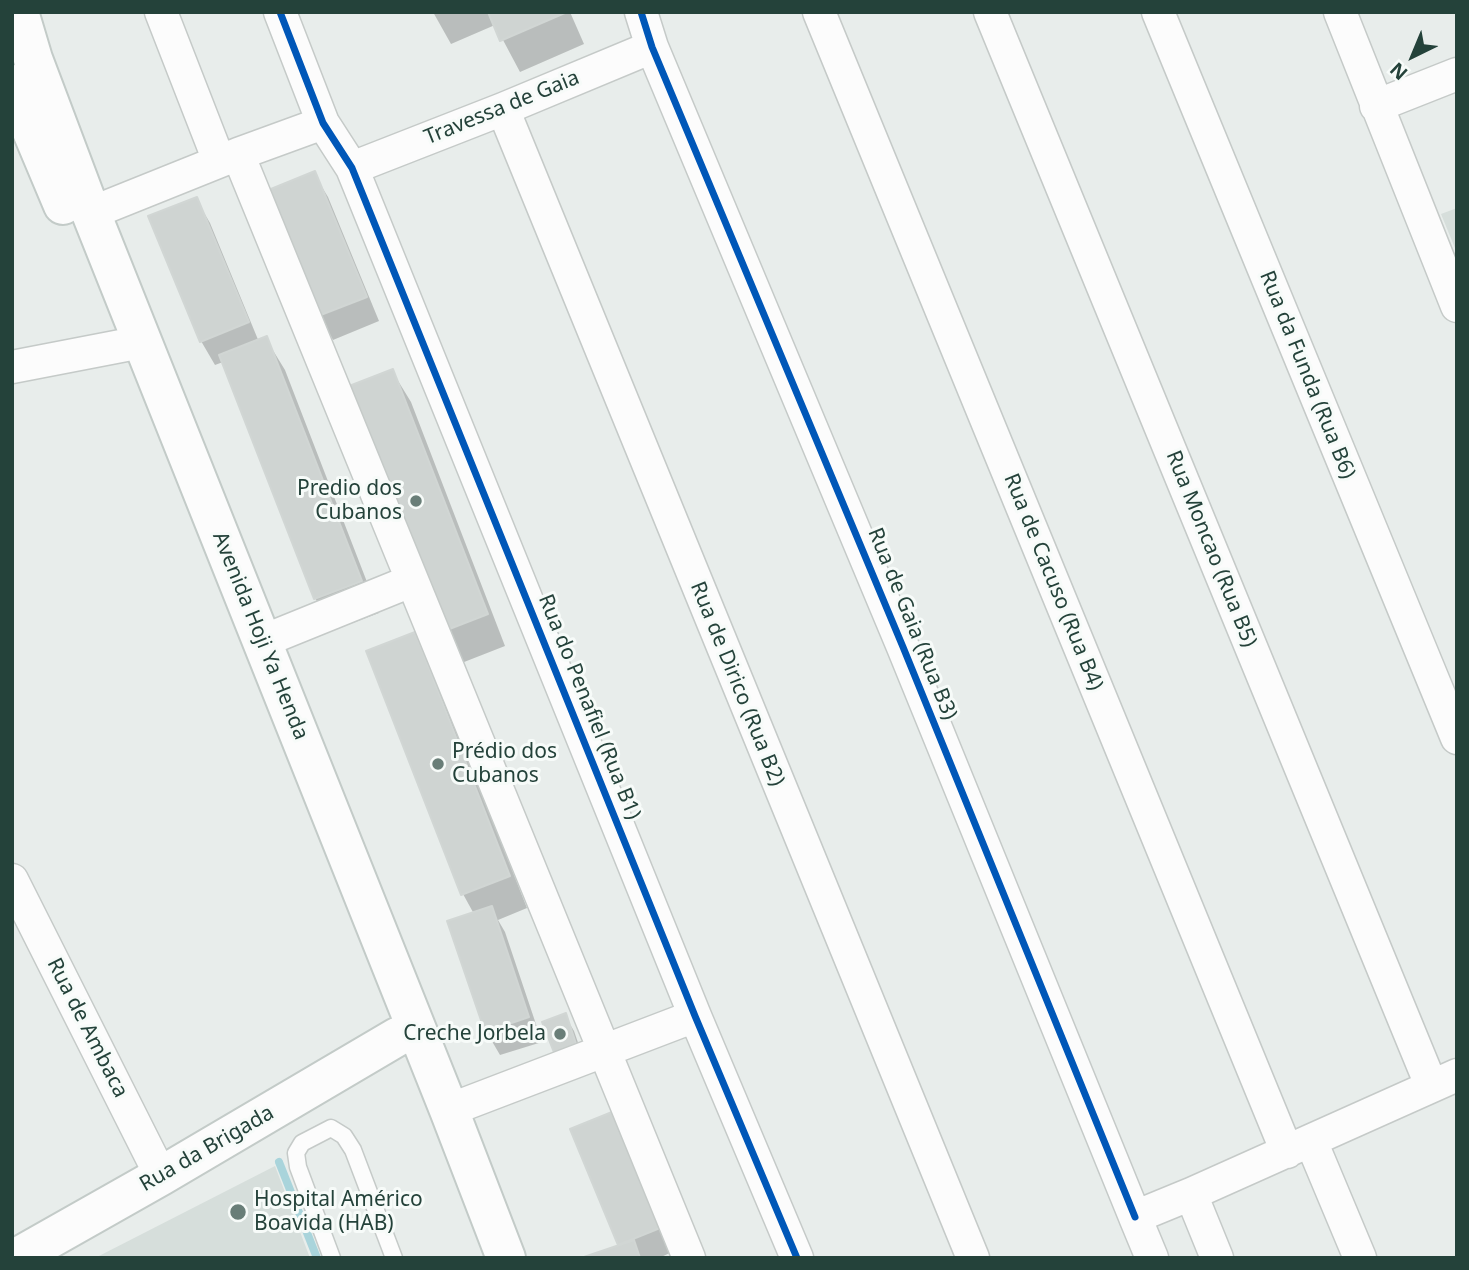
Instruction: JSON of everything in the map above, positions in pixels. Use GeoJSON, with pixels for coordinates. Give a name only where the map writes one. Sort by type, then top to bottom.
{"type":"FeatureCollection","features":[{"type":"Feature","properties":{"kind":"main road","name":"Avenida Hoji Ya Henda"},"geometry":{"type":"LineString","coordinates":[[19,12],[33,59],[92,213],[506,1258]]}},
{"type":"Feature","properties":{"kind":"main road","name":"Avenida Hoji Ya Henda"},"geometry":{"type":"LineString","coordinates":[[12,84],[54,187],[126,345],[397,1037],[478,1258]]}},
{"type":"Feature","properties":{"kind":"main road","name":"Rua da Brigada"},"geometry":{"type":"LineString","coordinates":[[16,1258],[397,1037]]}},
{"type":"Feature","properties":{"kind":"street"},"geometry":{"type":"LineString","coordinates":[[160,12],[229,157],[411,581],[689,1258]]}},
{"type":"Feature","properties":{"kind":"street","name":"Rua do Penafiel (Rua B1)"},"geometry":{"type":"LineString","coordinates":[[280,12],[323,123],[352,168],[695,1016],[797,1258]]}},
{"type":"Feature","properties":{"kind":"street","name":"Rua de Gaia (Rua B3)"},"geometry":{"type":"LineString","coordinates":[[640,12],[652,47],[908,660],[1152,1258]]}},
{"type":"Feature","properties":{"kind":"street","name":"Rua de Cacuso (Rua B4)"},"geometry":{"type":"LineString","coordinates":[[819,12],[1299,1147],[1360,1258]]}},
{"type":"Feature","properties":{"kind":"street","name":"Rua Moncao (Rua B5)"},"geometry":{"type":"LineString","coordinates":[[990,12],[1444,1080]]}},
{"type":"Feature","properties":{"kind":"street","name":"Rua da Funda (Rua B6)"},"geometry":{"type":"LineString","coordinates":[[1158,12],[1457,738]]}},
{"type":"Feature","properties":{"kind":"street"},"geometry":{"type":"LineString","coordinates":[[1340,12],[1457,306]]}},
{"type":"Feature","properties":{"kind":"street","name":"Travessa de Gaia"},"geometry":{"type":"LineString","coordinates":[[352,168],[652,47]]}},
{"type":"Feature","properties":{"kind":"street"},"geometry":{"type":"LineString","coordinates":[[1376,106],[1457,74]]}},
{"type":"Feature","properties":{"kind":"street","name":"Rua de Dirico (Rua B2)"},"geometry":{"type":"LineString","coordinates":[[503,109],[973,1258]]}},
{"type":"Feature","properties":{"kind":"street"},"geometry":{"type":"LineString","coordinates":[[92,213],[229,157],[323,123]]}},
{"type":"Feature","properties":{"kind":"street"},"geometry":{"type":"LineString","coordinates":[[12,367],[126,345]]}},
{"type":"Feature","properties":{"kind":"street"},"geometry":{"type":"LineString","coordinates":[[263,641],[411,581]]}},
{"type":"Feature","properties":{"kind":"street","name":"Rua de Ambaca"},"geometry":{"type":"LineString","coordinates":[[12,880],[161,1176]]}},
{"type":"Feature","properties":{"kind":"street"},"geometry":{"type":"LineString","coordinates":[[449,1110],[695,1016]]}},
{"type":"Feature","properties":{"kind":"street"},"geometry":{"type":"LineString","coordinates":[[1135,1217],[1299,1147],[1444,1080]]}},
{"type":"Feature","properties":{"kind":"street"},"geometry":{"type":"LineString","coordinates":[[1191,1194],[1217,1258]]}},
{"type":"Feature","properties":{"kind":"lane"},"geometry":{"type":"LineString","coordinates":[[332,1258],[298,1167],[296,1153],[302,1143],[331,1128],[344,1136],[353,1150],[394,1258]]}},
{"type":"Feature","properties":{"kind":"shaded area"},"geometry":{"type":"Polygon","coordinates":[[[1457,208],[1457,253],[1441,214],[1457,208]]]}},
{"type":"Feature","properties":{"kind":"shaded area","name":"Hospital Américo Boavida (HAB)"},"geometry":{"type":"Polygon","coordinates":[[[275,1166],[310,1258],[95,1258],[275,1166]]]}},
{"type":"Feature","properties":{"kind":"building"},"geometry":{"type":"Polygon","coordinates":[[[488,12],[567,12],[500,41],[488,12]]]}},
{"type":"Feature","properties":{"kind":"building"},"geometry":{"type":"Polygon","coordinates":[[[315,171],[367,297],[318,316],[266,191],[315,171]]]}},
{"type":"Feature","properties":{"kind":"building"},"geometry":{"type":"Polygon","coordinates":[[[197,197],[249,322],[200,342],[148,216],[197,197]]]}},
{"type":"Feature","properties":{"kind":"building"},"geometry":{"type":"Polygon","coordinates":[[[267,336],[362,581],[314,599],[219,355],[267,336]]]}},
{"type":"Feature","properties":{"kind":"building","name":"Predio dos Cubanos"},"geometry":{"type":"Polygon","coordinates":[[[393,369],[488,614],[439,633],[344,388],[393,369]]]}},
{"type":"Feature","properties":{"kind":"building","name":"Prédio dos Cubanos"},"geometry":{"type":"Polygon","coordinates":[[[415,632],[510,876],[461,895],[366,651],[415,632]]]}},
{"type":"Feature","properties":{"kind":"building"},"geometry":{"type":"Polygon","coordinates":[[[492,906],[529,1017],[485,1032],[447,921],[492,906]]]}},
{"type":"Feature","properties":{"kind":"building","name":"Creche Jorbela"},"geometry":{"type":"Polygon","coordinates":[[[566,1013],[577,1047],[555,1055],[542,1022],[566,1013]]]}},
{"type":"Feature","properties":{"kind":"building"},"geometry":{"type":"Polygon","coordinates":[[[612,1112],[660,1228],[618,1245],[570,1129],[612,1112]]]}},
{"type":"Feature","properties":{"kind":"building"},"geometry":{"type":"Polygon","coordinates":[[[634,1240],[640,1258],[584,1258],[584,1257],[634,1240]]]}},
{"type":"Feature","properties":{"kind":"waterway"},"geometry":{"type":"LineString","coordinates":[[279,1162],[317,1258]]}},
{"type":"Feature","properties":{"kind":"cycle path"},"geometry":{"type":"LineString","coordinates":[[280,12],[323,123],[352,168],[695,1016],[797,1258]]}},
{"type":"Feature","properties":{"kind":"cycle path"},"geometry":{"type":"LineString","coordinates":[[641,12],[652,47],[903,647],[1135,1217]]}},
{"type":"Feature","properties":{"kind":"place","name":"Predio dos Cubanos"},"geometry":{"type":"Point","coordinates":[416,501]}},
{"type":"Feature","properties":{"kind":"place","name":"Prédio dos Cubanos"},"geometry":{"type":"Point","coordinates":[438,764]}},
{"type":"Feature","properties":{"kind":"place","name":"Creche Jorbela"},"geometry":{"type":"Point","coordinates":[560,1034]}},
{"type":"Feature","properties":{"kind":"place","name":"Hospital Américo Boavida (HAB)"},"geometry":{"type":"Point","coordinates":[238,1212]}}]}
